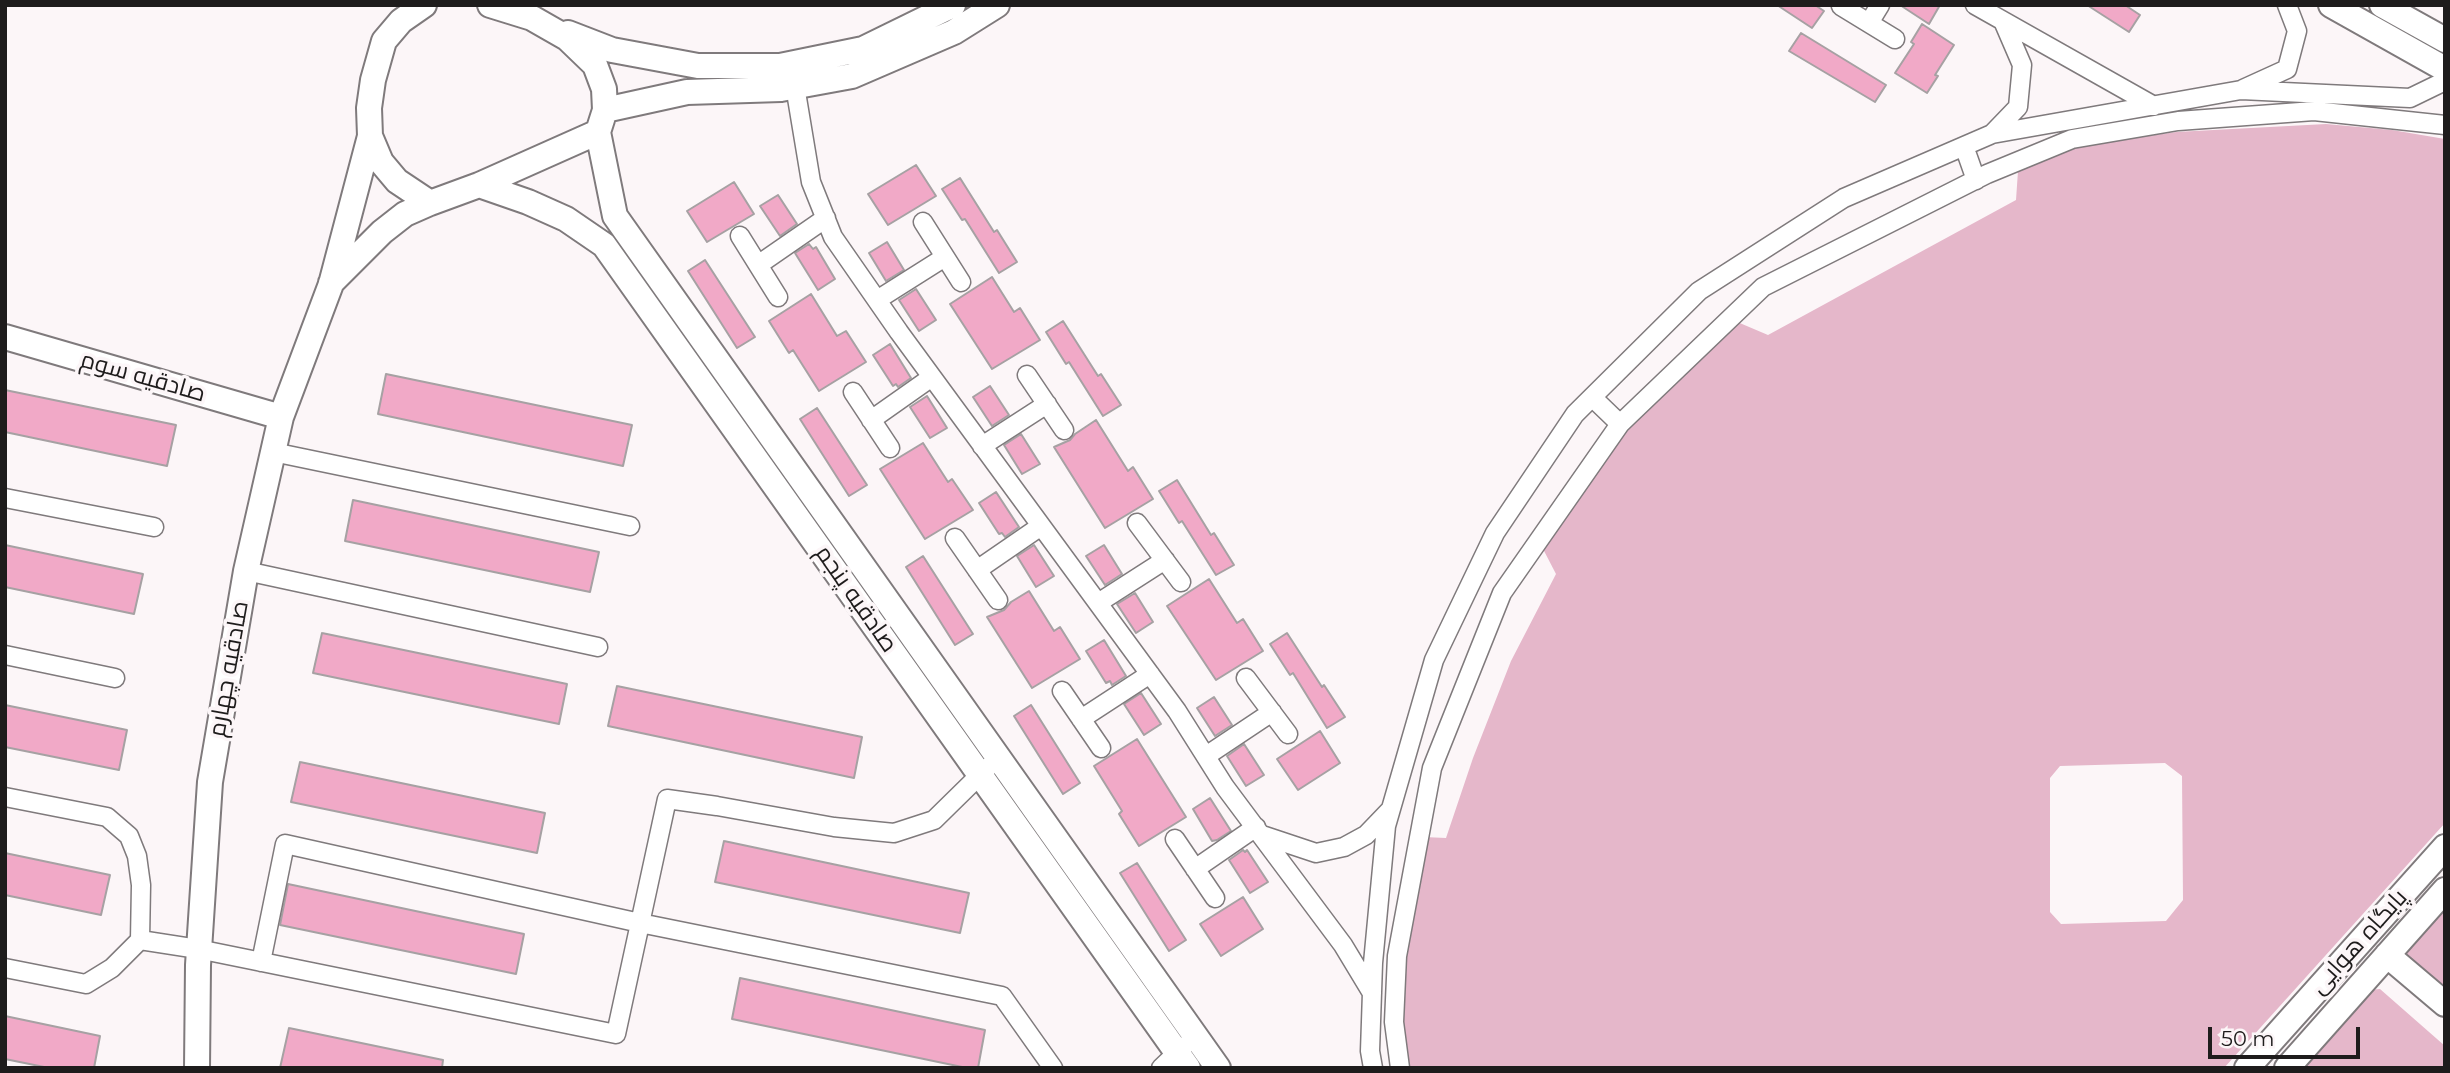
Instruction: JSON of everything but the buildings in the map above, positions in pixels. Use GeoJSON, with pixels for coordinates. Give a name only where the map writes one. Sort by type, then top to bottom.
{"type":"FeatureCollection","features":[{"type":"Feature","properties":{"kind":"street"},"geometry":{"type":"LineString","coordinates":[[424,5],[401,21],[384,41],[373,80],[369,108],[370,136],[381,162],[397,181],[430,202]]}},
{"type":"Feature","properties":{"kind":"street"},"geometry":{"type":"LineString","coordinates":[[490,5],[532,18],[612,50],[698,66],[780,66],[863,49],[953,5]]}},
{"type":"Feature","properties":{"kind":"street"},"geometry":{"type":"LineString","coordinates":[[331,284],[382,232],[405,214],[479,185],[602,121],[687,92],[781,89],[852,76],[954,32],[997,5]]}},
{"type":"Feature","properties":{"kind":"street"},"geometry":{"type":"LineString","coordinates":[[1869,23],[1880,5]]}},
{"type":"Feature","properties":{"kind":"street"},"geometry":{"type":"LineString","coordinates":[[2241,90],[2287,69],[2297,31],[2287,5]]}},
{"type":"Feature","properties":{"kind":"street"},"geometry":{"type":"LineString","coordinates":[[2331,5],[2445,69]]}},
{"type":"Feature","properties":{"kind":"street"},"geometry":{"type":"LineString","coordinates":[[2382,5],[2445,40]]}},
{"type":"Feature","properties":{"kind":"street"},"geometry":{"type":"LineString","coordinates":[[1841,6],[1895,39]]}},
{"type":"Feature","properties":{"kind":"street"},"geometry":{"type":"LineString","coordinates":[[1989,11],[2154,106]]}},
{"type":"Feature","properties":{"kind":"street"},"geometry":{"type":"LineString","coordinates":[[1989,11],[2022,65],[2018,107],[1992,134]]}},
{"type":"Feature","properties":{"kind":"street","name":"صادقیه پنجم"},"geometry":{"type":"LineString","coordinates":[[532,18],[567,38],[594,65],[604,89],[602,121],[615,216],[624,230],[989,766],[1180,1056],[1218,1068]]}},
{"type":"Feature","properties":{"kind":"street"},"geometry":{"type":"LineString","coordinates":[[698,66],[700,91]]}},
{"type":"Feature","properties":{"kind":"street"},"geometry":{"type":"LineString","coordinates":[[1360,1068],[1371,1059],[1372,993],[1386,826],[1434,660],[1490,545],[1575,414],[1699,291],[1844,198],[1992,134],[2241,90],[2410,99],[2445,81]]}},
{"type":"Feature","properties":{"kind":"street"},"geometry":{"type":"LineString","coordinates":[[795,86],[811,181],[833,237],[982,446],[1177,710],[1225,787],[1343,945],[1372,993]]}},
{"type":"Feature","properties":{"kind":"street"},"geometry":{"type":"LineString","coordinates":[[1400,1068],[1394,1022],[1397,956],[1432,768],[1502,593],[1620,424],[1763,287],[1976,180],[2072,139],[2178,121],[2314,111],[2445,125]]}},
{"type":"Feature","properties":{"kind":"street","name":"صادقیه چهارم"},"geometry":{"type":"LineString","coordinates":[[197,1068],[198,949],[210,782],[246,571],[281,417],[331,284],[370,136]]}},
{"type":"Feature","properties":{"kind":"street"},"geometry":{"type":"LineString","coordinates":[[1964,146],[1976,180]]}},
{"type":"Feature","properties":{"kind":"street","name":"صادقیه پنجم"},"geometry":{"type":"LineString","coordinates":[[479,185],[566,219],[604,245],[989,766]]}},
{"type":"Feature","properties":{"kind":"street"},"geometry":{"type":"LineString","coordinates":[[758,265],[826,218]]}},
{"type":"Feature","properties":{"kind":"street"},"geometry":{"type":"LineString","coordinates":[[923,222],[961,282]]}},
{"type":"Feature","properties":{"kind":"street"},"geometry":{"type":"LineString","coordinates":[[604,245],[624,230]]}},
{"type":"Feature","properties":{"kind":"street"},"geometry":{"type":"LineString","coordinates":[[740,236],[778,297]]}},
{"type":"Feature","properties":{"kind":"street"},"geometry":{"type":"LineString","coordinates":[[877,300],[945,257]]}},
{"type":"Feature","properties":{"kind":"street","name":"صادقیه سوم"},"geometry":{"type":"LineString","coordinates":[[5,337],[281,417]]}},
{"type":"Feature","properties":{"kind":"street"},"geometry":{"type":"LineString","coordinates":[[1027,375],[1064,430]]}},
{"type":"Feature","properties":{"kind":"street"},"geometry":{"type":"LineString","coordinates":[[871,420],[932,377]]}},
{"type":"Feature","properties":{"kind":"street"},"geometry":{"type":"LineString","coordinates":[[853,392],[890,449]]}},
{"type":"Feature","properties":{"kind":"street"},"geometry":{"type":"LineString","coordinates":[[1592,397],[1620,424]]}},
{"type":"Feature","properties":{"kind":"street"},"geometry":{"type":"LineString","coordinates":[[982,446],[1047,404]]}},
{"type":"Feature","properties":{"kind":"street"},"geometry":{"type":"LineString","coordinates":[[273,452],[630,526]]}},
{"type":"Feature","properties":{"kind":"street"},"geometry":{"type":"LineString","coordinates":[[5,498],[154,527]]}},
{"type":"Feature","properties":{"kind":"street"},"geometry":{"type":"LineString","coordinates":[[1137,523],[1181,582]]}},
{"type":"Feature","properties":{"kind":"street"},"geometry":{"type":"LineString","coordinates":[[977,570],[1041,526]]}},
{"type":"Feature","properties":{"kind":"street"},"geometry":{"type":"LineString","coordinates":[[955,538],[998,600]]}},
{"type":"Feature","properties":{"kind":"street"},"geometry":{"type":"LineString","coordinates":[[1098,603],[1165,560]]}},
{"type":"Feature","properties":{"kind":"street"},"geometry":{"type":"LineString","coordinates":[[246,571],[598,647]]}},
{"type":"Feature","properties":{"kind":"street"},"geometry":{"type":"LineString","coordinates":[[5,655],[115,678]]}},
{"type":"Feature","properties":{"kind":"street"},"geometry":{"type":"LineString","coordinates":[[1082,719],[1150,674]]}},
{"type":"Feature","properties":{"kind":"street"},"geometry":{"type":"LineString","coordinates":[[1246,678],[1288,734]]}},
{"type":"Feature","properties":{"kind":"street"},"geometry":{"type":"LineString","coordinates":[[1062,691],[1101,748]]}},
{"type":"Feature","properties":{"kind":"street"},"geometry":{"type":"LineString","coordinates":[[1206,756],[1272,712]]}},
{"type":"Feature","properties":{"kind":"street"},"geometry":{"type":"LineString","coordinates":[[140,940],[198,949],[615,1034],[667,799],[834,827],[894,833],[934,820],[989,766]]}},
{"type":"Feature","properties":{"kind":"street"},"geometry":{"type":"LineString","coordinates":[[5,797],[107,817],[129,836],[137,856],[141,885],[140,940],[113,968],[86,984],[5,968]]}},
{"type":"Feature","properties":{"kind":"street"},"geometry":{"type":"LineString","coordinates":[[1259,831],[1316,853],[1344,847],[1366,835],[1391,809]]}},
{"type":"Feature","properties":{"kind":"street"},"geometry":{"type":"LineString","coordinates":[[1195,869],[1259,831]]}},
{"type":"Feature","properties":{"kind":"street"},"geometry":{"type":"LineString","coordinates":[[1175,839],[1215,898]]}},
{"type":"Feature","properties":{"kind":"street"},"geometry":{"type":"LineString","coordinates":[[261,962],[285,844],[640,923],[1002,996],[1053,1068]]}},
{"type":"Feature","properties":{"kind":"street","name":"پایگاه هوایی"},"geometry":{"type":"LineString","coordinates":[[2247,1068],[2445,847]]}},
{"type":"Feature","properties":{"kind":"street","name":"پایگاه هوایی"},"geometry":{"type":"LineString","coordinates":[[2287,1068],[2445,890]]}},
{"type":"Feature","properties":{"kind":"street"},"geometry":{"type":"LineString","coordinates":[[2387,955],[2445,1004]]}},
{"type":"Feature","properties":{"kind":"shaded area"},"geometry":{"type":"Polygon","coordinates":[[[2326,124],[2392,130],[2445,139],[2445,823],[2224,1068],[1405,1068],[1398,1022],[1404,958],[1424,837],[1446,838],[1473,758],[1511,661],[1556,574],[1542,547],[1576,490],[1634,421],[1735,321],[1768,335],[2016,200],[2018,171],[2084,145],[2176,132],[2326,124]],[[2165,763],[2060,766],[2050,778],[2050,912],[2061,924],[2166,921],[2183,900],[2182,776],[2165,763]]]}},
{"type":"Feature","properties":{"kind":"shaded area"},"geometry":{"type":"Polygon","coordinates":[[[2445,907],[2445,1010],[2401,955],[2445,907]]]}},
{"type":"Feature","properties":{"kind":"shaded area"},"geometry":{"type":"Polygon","coordinates":[[[2380,989],[2445,1046],[2445,1068],[2301,1068],[2368,990],[2380,989]]]}}]}
